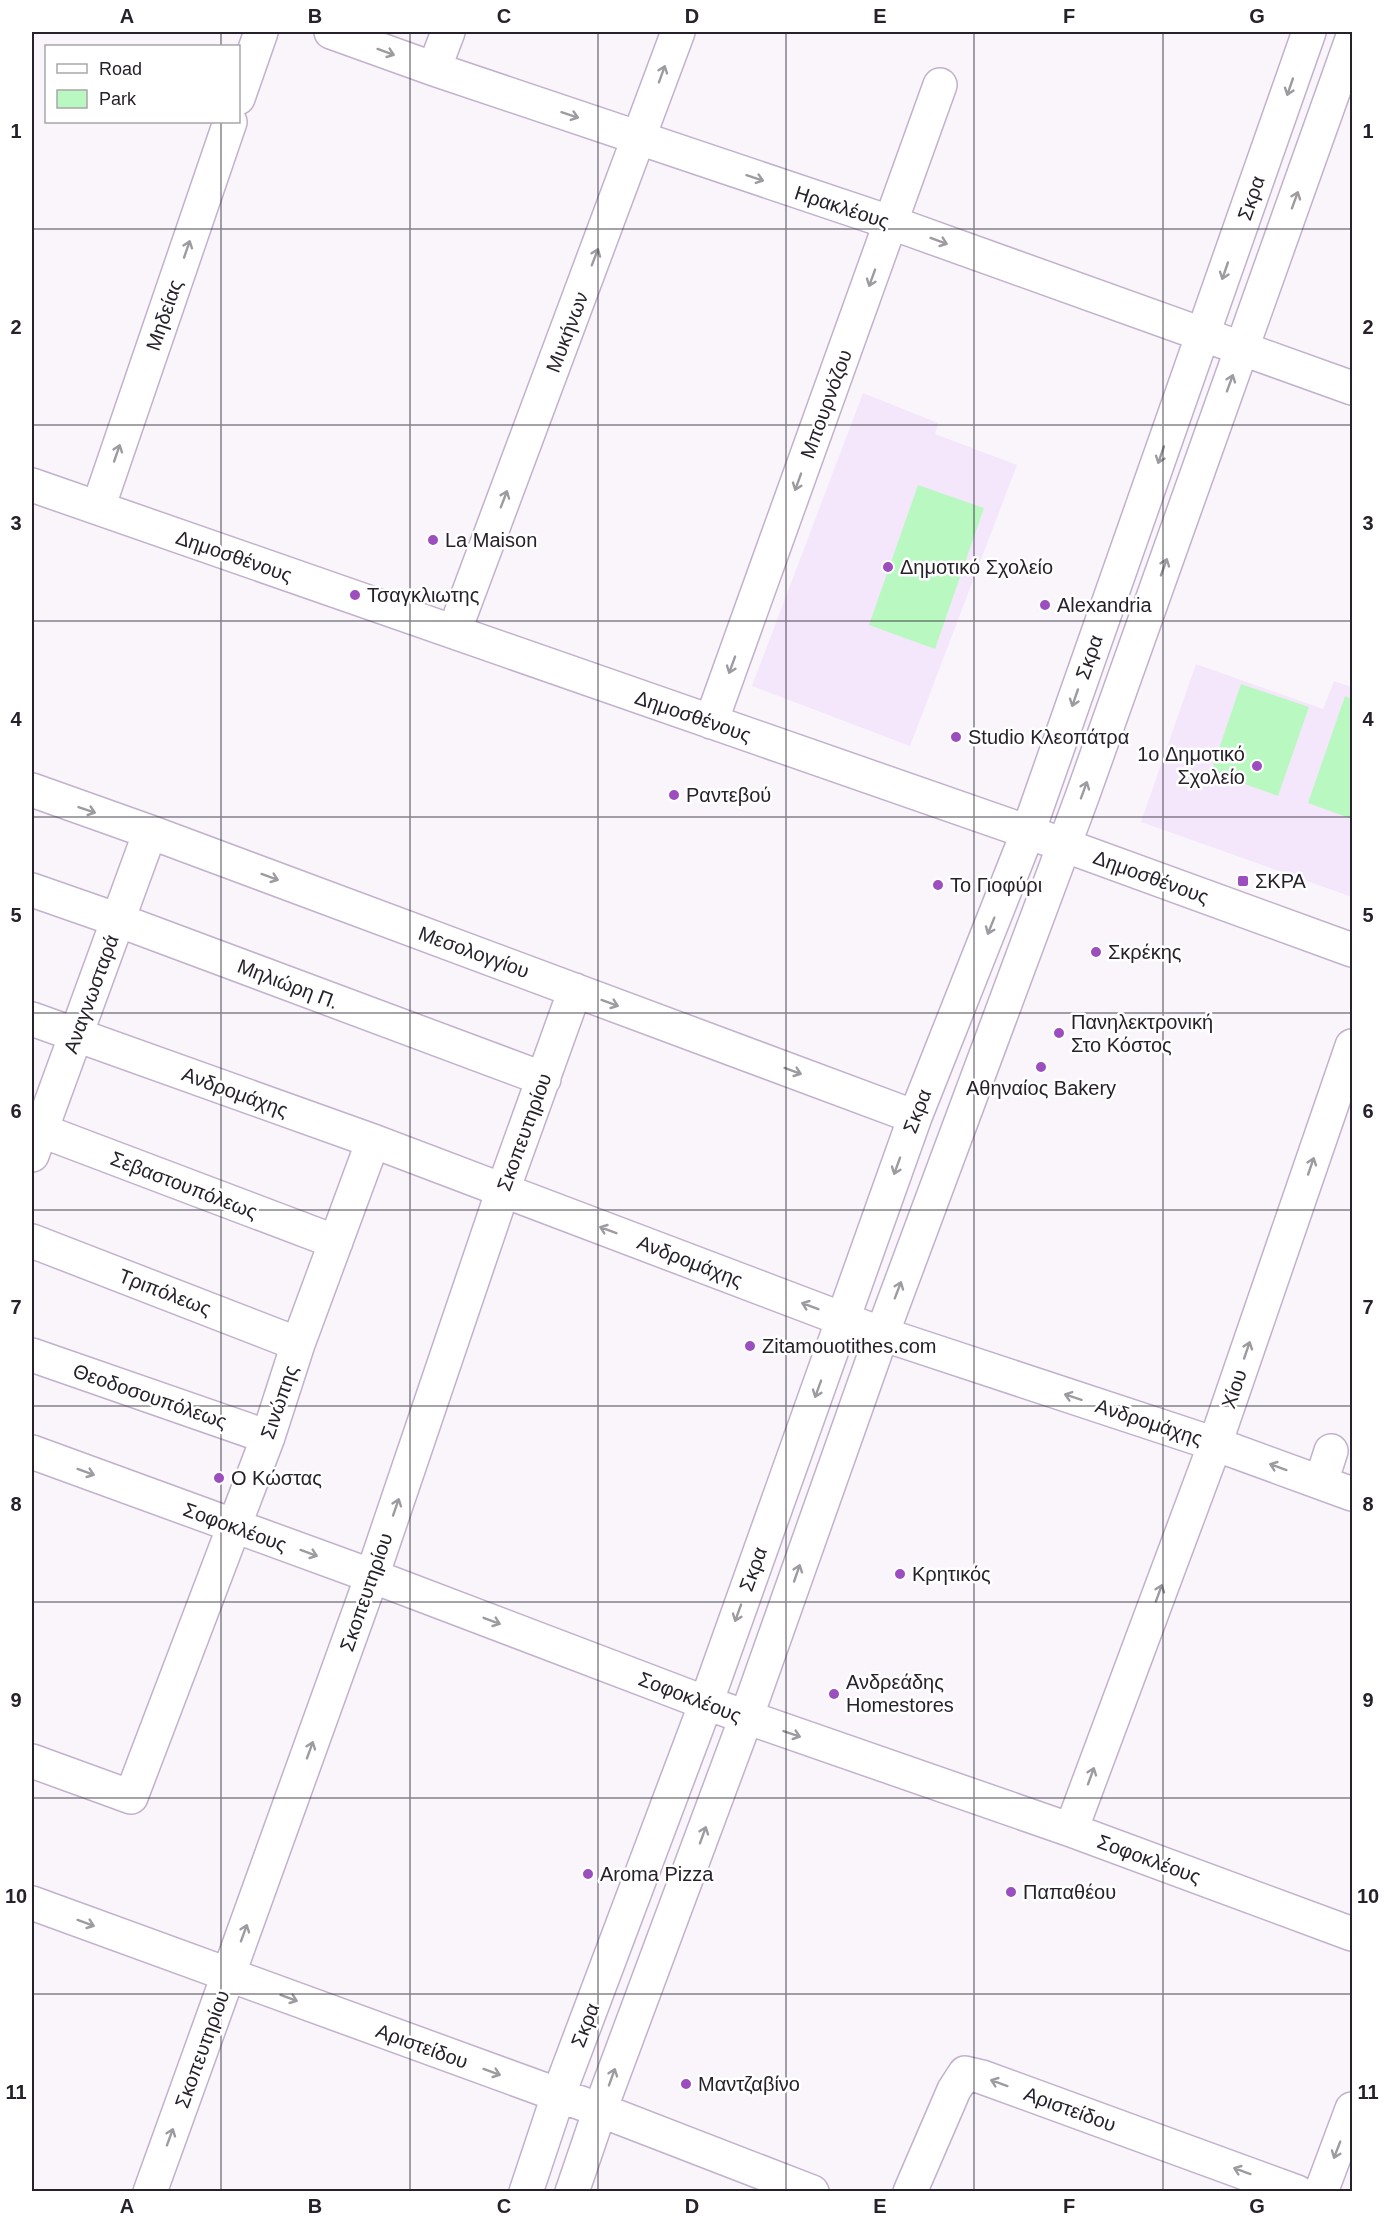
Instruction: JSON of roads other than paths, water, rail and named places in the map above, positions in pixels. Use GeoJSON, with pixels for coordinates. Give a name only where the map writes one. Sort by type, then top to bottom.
{"type":"FeatureCollection","features":[{"type":"Feature","properties":{"kind":"street"},"geometry":{"type":"LineString","coordinates":[[240,92],[261,32]]}},
{"type":"Feature","properties":{"kind":"street","name":"Ηρακλέους"},"geometry":{"type":"LineString","coordinates":[[331,32],[639,140],[892,224],[1353,388]]}},
{"type":"Feature","properties":{"kind":"street"},"geometry":{"type":"LineString","coordinates":[[434,69],[448,32]]}},
{"type":"Feature","properties":{"kind":"street","name":"Μυκήνων"},"geometry":{"type":"LineString","coordinates":[[454,632],[678,32]]}},
{"type":"Feature","properties":{"kind":"street","name":"Σκρα"},"geometry":{"type":"LineString","coordinates":[[526,2192],[558,2096],[705,1703],[915,1117],[1028,832],[1309,32]]}},
{"type":"Feature","properties":{"kind":"street","name":"Σκρα"},"geometry":{"type":"LineString","coordinates":[[572,2192],[600,2110],[746,1718],[882,1334],[1064,845],[1353,39]]}},
{"type":"Feature","properties":{"kind":"street","name":"Μπουρνόζου"},"geometry":{"type":"LineString","coordinates":[[711,722],[892,224],[940,85]]}},
{"type":"Feature","properties":{"kind":"street","name":"Μηδείας"},"geometry":{"type":"LineString","coordinates":[[98,508],[230,123]]}},
{"type":"Feature","properties":{"kind":"street","name":"Δημοσθένους"},"geometry":{"type":"LineString","coordinates":[[32,485],[1028,832],[1353,950]]}},
{"type":"Feature","properties":{"kind":"street","name":"Μεσολογγίου"},"geometry":{"type":"LineString","coordinates":[[32,790],[915,1117]]}},
{"type":"Feature","properties":{"kind":"street","name":"Αναγνωσταρά"},"geometry":{"type":"LineString","coordinates":[[34,1138],[76,1035],[150,832]]}},
{"type":"Feature","properties":{"kind":"street","name":"Μηλιώρη Π."},"geometry":{"type":"LineString","coordinates":[[32,890],[544,1079]]}},
{"type":"Feature","properties":{"kind":"street","name":"Σκοπευτηρίου"},"geometry":{"type":"LineString","coordinates":[[150,2192],[372,1576],[503,1190],[575,990]]}},
{"type":"Feature","properties":{"kind":"street","name":"Ανδρομάχης"},"geometry":{"type":"LineString","coordinates":[[32,1019],[373,1141],[882,1334],[1215,1444],[1353,1494]]}},
{"type":"Feature","properties":{"kind":"street","name":"Χίου"},"geometry":{"type":"LineString","coordinates":[[1071,1830],[1215,1444],[1353,1046]]}},
{"type":"Feature","properties":{"kind":"street","name":"Σεβαστουπόλεως"},"geometry":{"type":"LineString","coordinates":[[34,1138],[336,1242]]}},
{"type":"Feature","properties":{"kind":"street","name":"Σινώπης"},"geometry":{"type":"LineString","coordinates":[[32,1761],[131,1797],[268,1437],[298,1344],[373,1141]]}},
{"type":"Feature","properties":{"kind":"street","name":"Τριπόλεως"},"geometry":{"type":"LineString","coordinates":[[32,1241],[298,1344]]}},
{"type":"Feature","properties":{"kind":"street","name":"Θεοδοσουπόλεως"},"geometry":{"type":"LineString","coordinates":[[32,1355],[268,1437]]}},
{"type":"Feature","properties":{"kind":"street"},"geometry":{"type":"LineString","coordinates":[[1321,1482],[1331,1451]]}},
{"type":"Feature","properties":{"kind":"street","name":"Σοφοκλέους"},"geometry":{"type":"LineString","coordinates":[[32,1452],[372,1576],[746,1718],[1071,1830],[1353,1934]]}},
{"type":"Feature","properties":{"kind":"street","name":"Αριστείδου"},"geometry":{"type":"LineString","coordinates":[[32,1903],[600,2110],[812,2192]]}},
{"type":"Feature","properties":{"kind":"street","name":"Αριστείδου"},"geometry":{"type":"LineString","coordinates":[[910,2192],[954,2090],[965,2073],[982,2077],[1297,2192]]}},
{"type":"Feature","properties":{"kind":"street"},"geometry":{"type":"LineString","coordinates":[[1321,2192],[1353,2109]]}},
{"type":"Feature","properties":{"kind":"place","name":"La Maison"},"geometry":{"type":"Point","coordinates":[433,540]}},
{"type":"Feature","properties":{"kind":"place","name":"Δημοτικό Σχολείο"},"geometry":{"type":"Point","coordinates":[888,567]}},
{"type":"Feature","properties":{"kind":"place","name":"Τσαγκλιωτης"},"geometry":{"type":"Point","coordinates":[355,595]}},
{"type":"Feature","properties":{"kind":"place","name":"Alexandria"},"geometry":{"type":"Point","coordinates":[1045,605]}},
{"type":"Feature","properties":{"kind":"place","name":"Studio Κλεοπάτρα"},"geometry":{"type":"Point","coordinates":[956,737]}},
{"type":"Feature","properties":{"kind":"place","name":"1o Δημοτικό Σχολείο"},"geometry":{"type":"Point","coordinates":[1257,766]}},
{"type":"Feature","properties":{"kind":"place","name":"Ραντεβού"},"geometry":{"type":"Point","coordinates":[674,795]}},
{"type":"Feature","properties":{"kind":"place","name":"ΣΚΡΑ"},"geometry":{"type":"Point","coordinates":[1243,881]}},
{"type":"Feature","properties":{"kind":"place","name":"Το Γιοφύρι"},"geometry":{"type":"Point","coordinates":[938,885]}},
{"type":"Feature","properties":{"kind":"place","name":"Σκρέκης"},"geometry":{"type":"Point","coordinates":[1096,952]}},
{"type":"Feature","properties":{"kind":"place","name":"Πανηλεκτρονική Στο Κόστος"},"geometry":{"type":"Point","coordinates":[1059,1033]}},
{"type":"Feature","properties":{"kind":"place","name":"Αθηναίος Bakery"},"geometry":{"type":"Point","coordinates":[1041,1067]}},
{"type":"Feature","properties":{"kind":"place","name":"Zitamouotithes.com"},"geometry":{"type":"Point","coordinates":[750,1346]}},
{"type":"Feature","properties":{"kind":"place","name":"Ο Κώστας"},"geometry":{"type":"Point","coordinates":[219,1478]}},
{"type":"Feature","properties":{"kind":"place","name":"Κρητικός"},"geometry":{"type":"Point","coordinates":[900,1574]}},
{"type":"Feature","properties":{"kind":"place","name":"Ανδρεάδης Homestores"},"geometry":{"type":"Point","coordinates":[834,1694]}},
{"type":"Feature","properties":{"kind":"place","name":"Aroma Pizza"},"geometry":{"type":"Point","coordinates":[588,1874]}},
{"type":"Feature","properties":{"kind":"place","name":"Παπαθέου"},"geometry":{"type":"Point","coordinates":[1011,1892]}},
{"type":"Feature","properties":{"kind":"place","name":"Μαντζαβίνο"},"geometry":{"type":"Point","coordinates":[686,2084]}}]}
